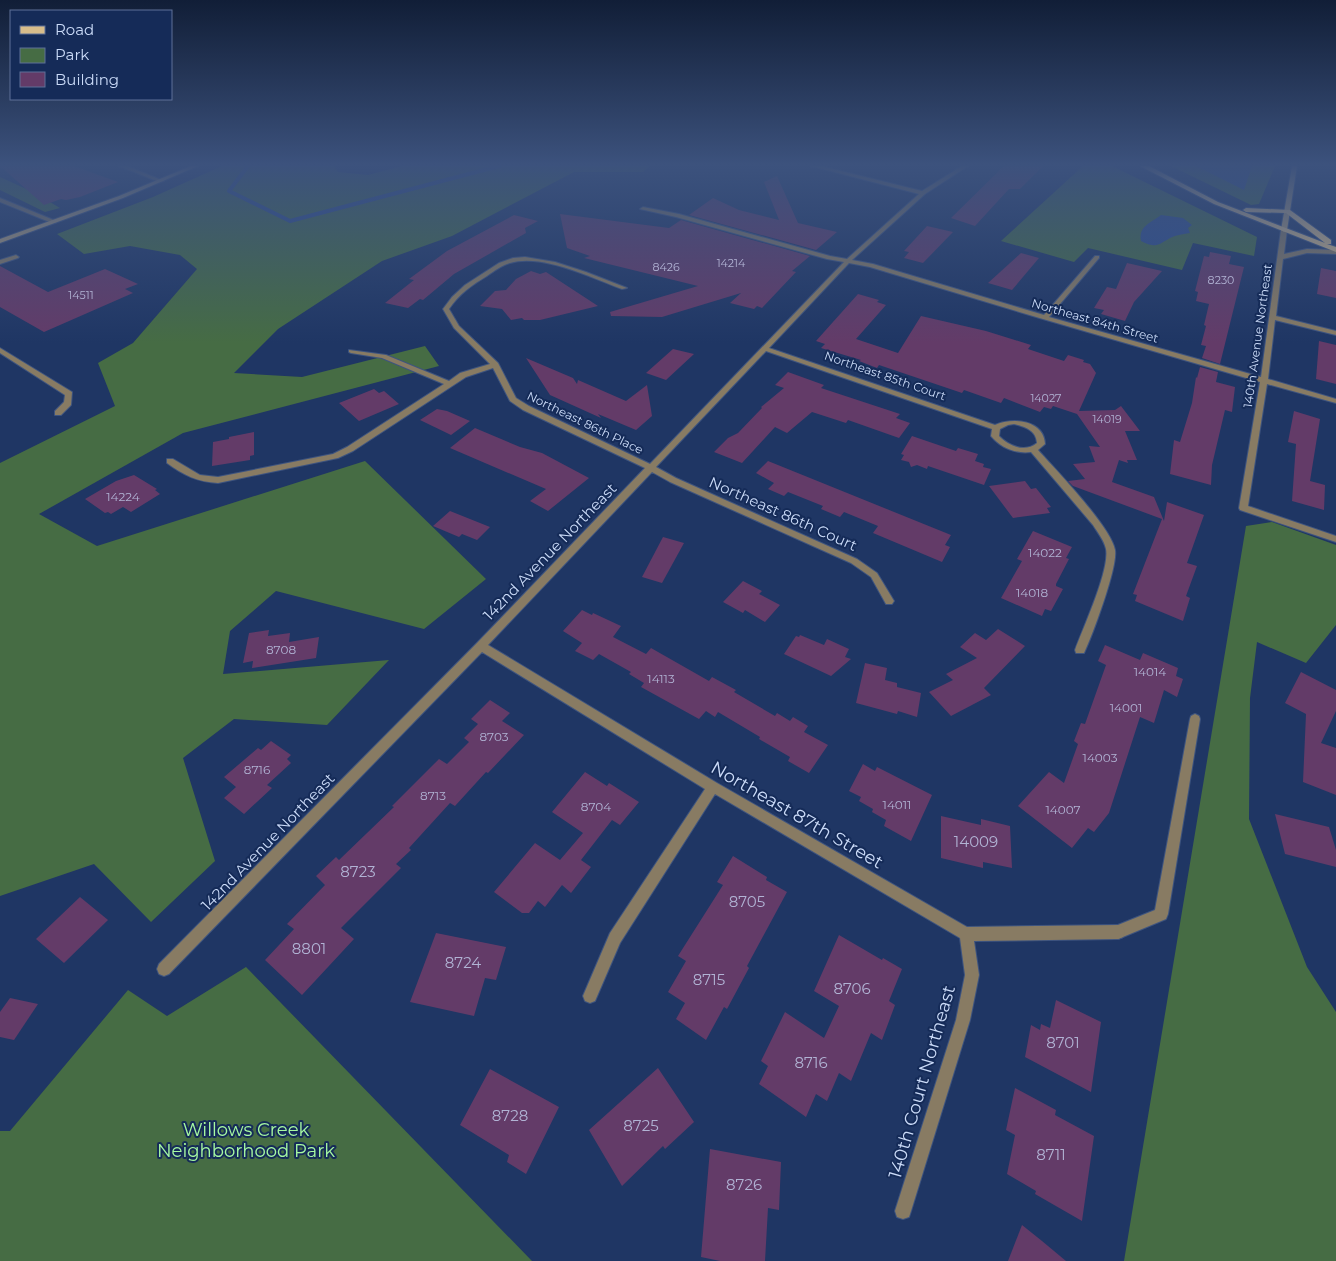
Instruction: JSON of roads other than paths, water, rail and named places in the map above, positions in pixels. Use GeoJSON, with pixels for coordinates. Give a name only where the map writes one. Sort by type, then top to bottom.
{"type":"FeatureCollection","features":[{"type":"Feature","properties":{"kind":"main road"},"geometry":{"type":"LineString","coordinates":[[0,240],[45,225]]}},
{"type":"Feature","properties":{"kind":"main road"},"geometry":{"type":"LineString","coordinates":[[1271,225],[1336,250]]}},
{"type":"Feature","properties":{"kind":"main road","name":"140th Avenue Northeast"},"geometry":{"type":"LineString","coordinates":[[1284,230],[1285,225]]}},
{"type":"Feature","properties":{"kind":"main road"},"geometry":{"type":"LineString","coordinates":[[1305,225],[1336,250]]}},
{"type":"Feature","properties":{"kind":"street","name":"Northeast 84th Street"},"geometry":{"type":"LineString","coordinates":[[712,225],[829,258],[871,265],[1045,318],[1336,401]]}},
{"type":"Feature","properties":{"kind":"street","name":"142nd Avenue Northeast"},"geometry":{"type":"LineString","coordinates":[[164,969],[481,646],[848,262],[888,225]]}},
{"type":"Feature","properties":{"kind":"street","name":"140th Avenue Northeast"},"geometry":{"type":"LineString","coordinates":[[1284,230],[1264,380],[1243,508],[1336,539]]}},
{"type":"Feature","properties":{"kind":"street"},"geometry":{"type":"LineString","coordinates":[[1280,258],[1294,251],[1336,250]]}},
{"type":"Feature","properties":{"kind":"street"},"geometry":{"type":"LineString","coordinates":[[0,262],[16,256]]}},
{"type":"Feature","properties":{"kind":"street"},"geometry":{"type":"LineString","coordinates":[[1045,318],[1097,257]]}},
{"type":"Feature","properties":{"kind":"street","name":"Northeast 86th Place"},"geometry":{"type":"LineString","coordinates":[[624,288],[545,261],[528,258],[504,263],[462,288],[446,309],[448,316],[456,327],[495,365],[513,399],[526,408],[652,468]]}},
{"type":"Feature","properties":{"kind":"street"},"geometry":{"type":"LineString","coordinates":[[1272,317],[1336,332]]}},
{"type":"Feature","properties":{"kind":"street","name":"Northeast 85th Court"},"geometry":{"type":"LineString","coordinates":[[766,349],[996,428],[1006,423],[1029,426],[1040,435],[1042,440],[1041,444],[1033,449]]}},
{"type":"Feature","properties":{"kind":"street"},"geometry":{"type":"LineString","coordinates":[[0,350],[69,394],[68,403],[58,413]]}},
{"type":"Feature","properties":{"kind":"street"},"geometry":{"type":"LineString","coordinates":[[351,351],[384,356],[450,384]]}},
{"type":"Feature","properties":{"kind":"street"},"geometry":{"type":"LineString","coordinates":[[170,461],[193,477],[205,480],[218,480],[324,459],[350,449],[473,371],[495,365]]}},
{"type":"Feature","properties":{"kind":"street"},"geometry":{"type":"LineString","coordinates":[[996,428],[996,436],[1004,445],[1018,449],[1033,449],[1106,537],[1111,551],[1109,571],[1080,650]]}},
{"type":"Feature","properties":{"kind":"street","name":"Northeast 86th Court"},"geometry":{"type":"LineString","coordinates":[[652,468],[673,480],[854,561],[874,576],[889,601]]}},
{"type":"Feature","properties":{"kind":"street","name":"Northeast 87th Street"},"geometry":{"type":"LineString","coordinates":[[481,646],[966,934]]}},
{"type":"Feature","properties":{"kind":"street"},"geometry":{"type":"LineString","coordinates":[[966,934],[1118,932],[1161,914],[1195,719]]}},
{"type":"Feature","properties":{"kind":"street"},"geometry":{"type":"LineString","coordinates":[[590,996],[615,938],[714,786]]}},
{"type":"Feature","properties":{"kind":"street","name":"140th Court Northeast"},"geometry":{"type":"LineString","coordinates":[[903,1211],[963,1020],[972,975],[966,934]]}},
{"type":"Feature","properties":{"kind":"water"},"geometry":{"type":"Polygon","coordinates":[[[1147,225],[1192,225],[1188,228],[1190,233],[1172,237],[1156,245],[1150,245],[1141,241],[1143,228],[1147,225]]]}},
{"type":"Feature","properties":{"kind":"park label","name":"Willows Creek Neighborhood Park"},"geometry":{"type":"Point","coordinates":[246,1140]}}]}
